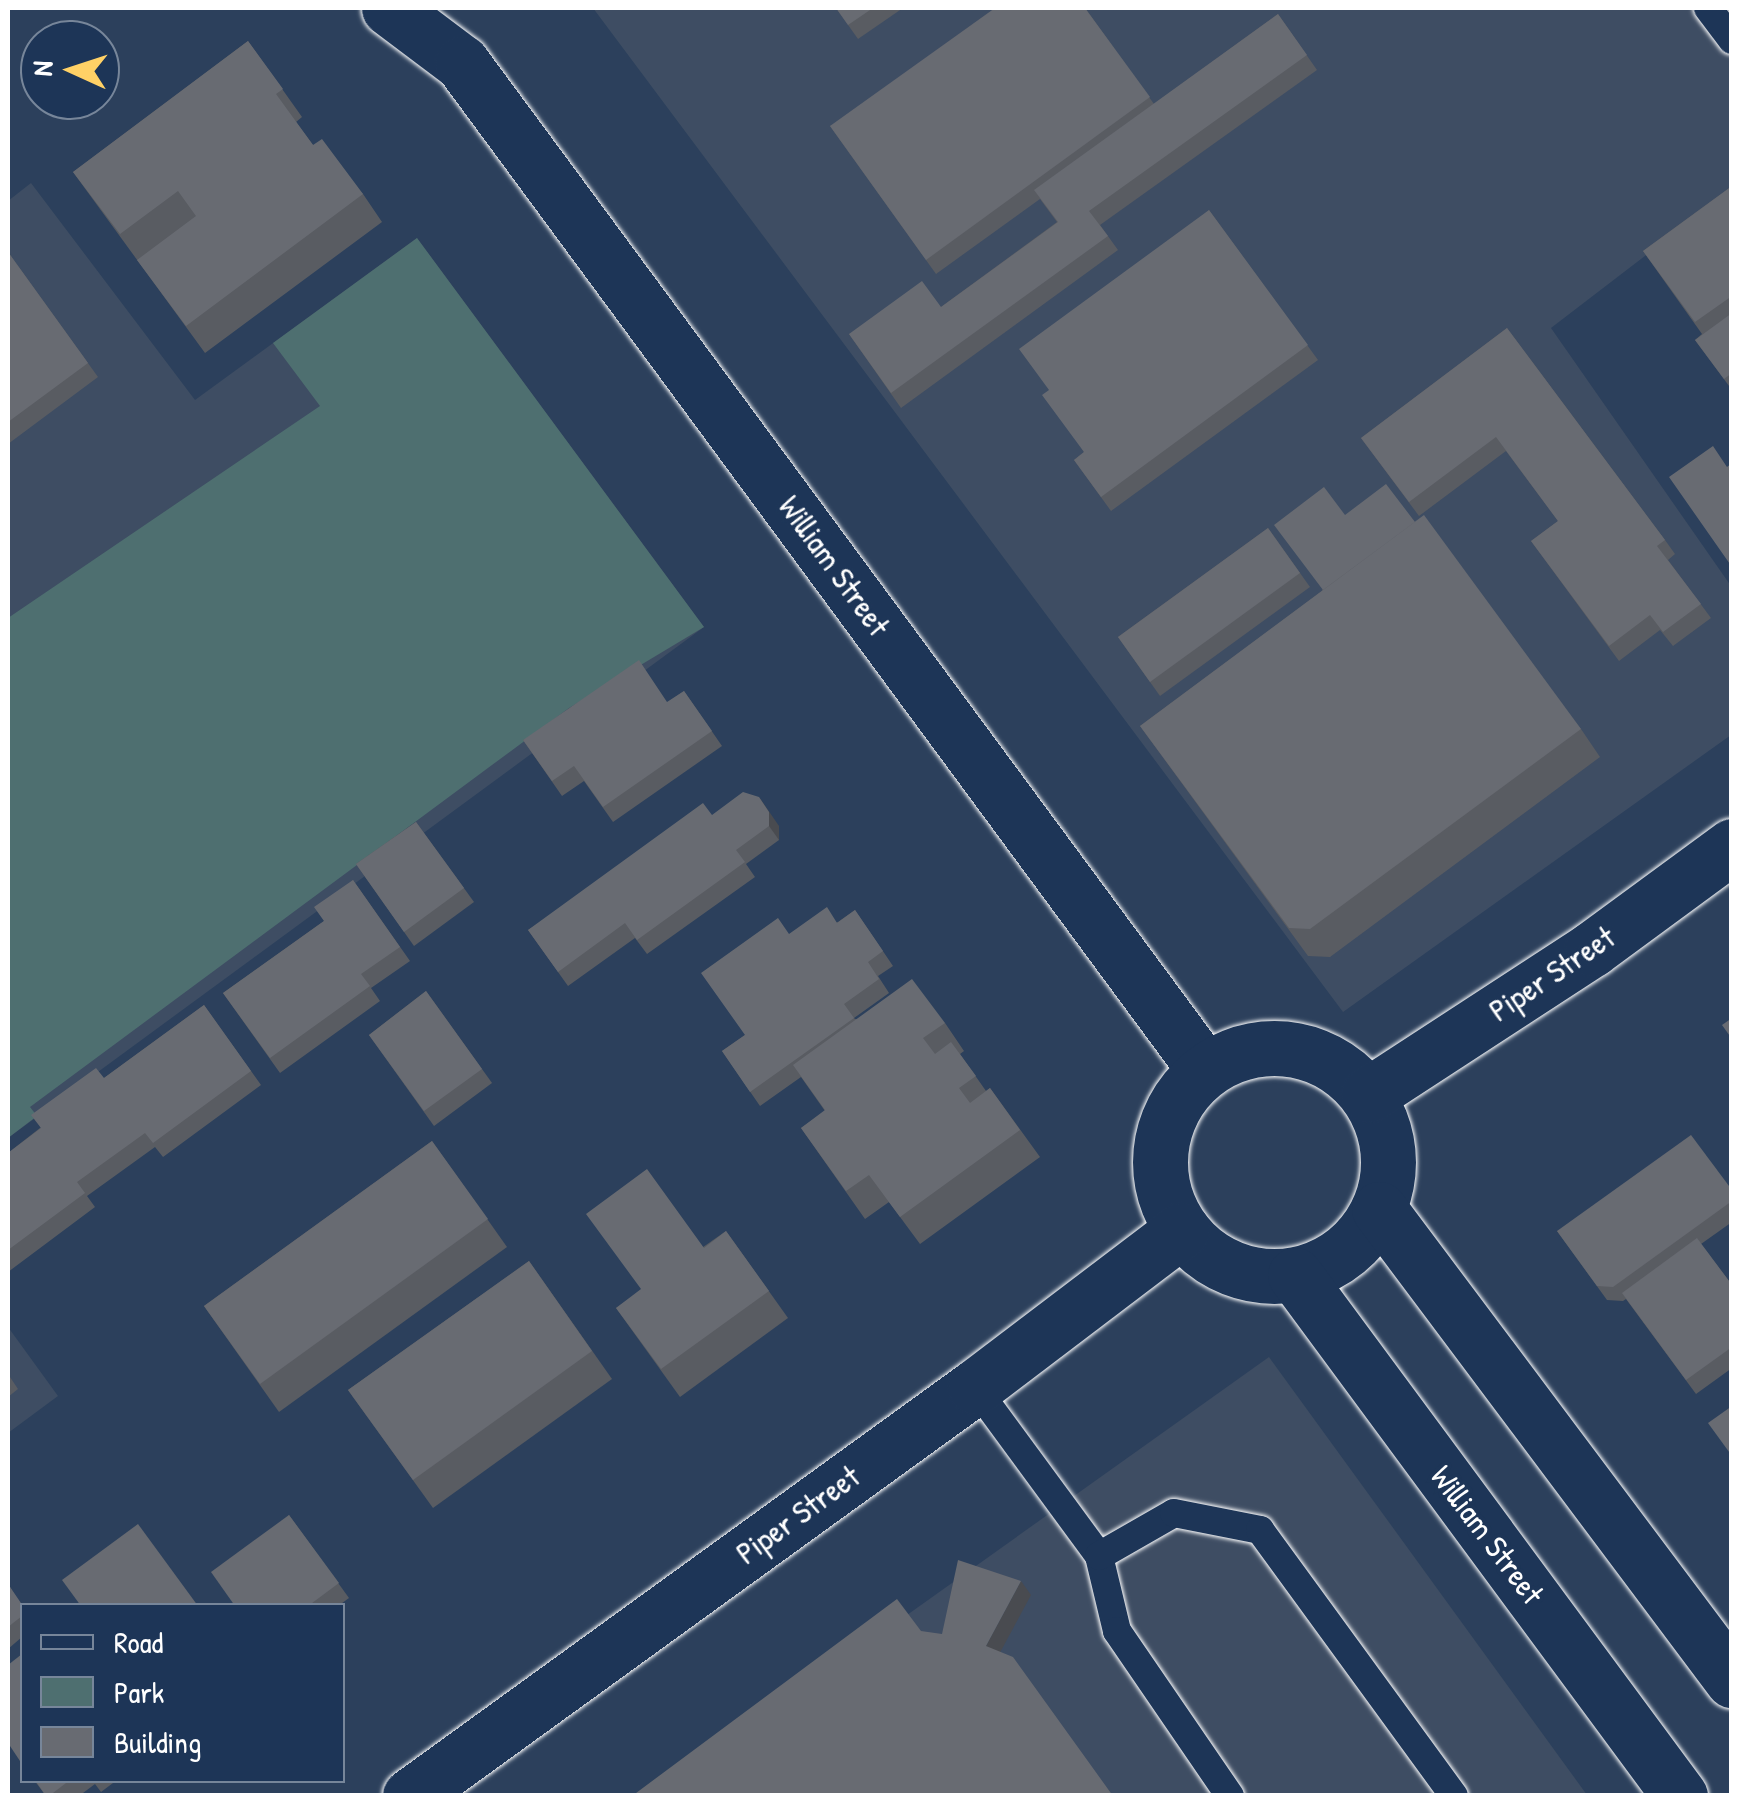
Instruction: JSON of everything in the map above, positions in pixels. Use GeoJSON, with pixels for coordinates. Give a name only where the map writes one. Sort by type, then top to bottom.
{"type":"FeatureCollection","features":[{"type":"Feature","properties":{"kind":"street","name":"William Street"},"geometry":{"type":"LineString","coordinates":[[389,8],[462,63],[1205,1070]]}},
{"type":"Feature","properties":{"kind":"street","name":"William Street"},"geometry":{"type":"LineString","coordinates":[[444,8],[462,63]]}},
{"type":"Feature","properties":{"kind":"street","name":"Piper Street"},"geometry":{"type":"LineString","coordinates":[[1368,1096],[1592,949],[1732,846]]}},
{"type":"Feature","properties":{"kind":"street"},"geometry":{"type":"LineString","coordinates":[[1274,1046],[1310,1052],[1343,1069],[1368,1096],[1384,1131],[1389,1171],[1380,1209],[1345,1252],[1321,1267],[1295,1275],[1262,1276],[1232,1269],[1205,1253],[1182,1230],[1168,1204],[1161,1175],[1161,1146],[1169,1116],[1183,1091],[1205,1070],[1237,1053],[1274,1046]]}},
{"type":"Feature","properties":{"kind":"street"},"geometry":{"type":"LineString","coordinates":[[1380,1209],[1732,1680]]}},
{"type":"Feature","properties":{"kind":"street","name":"Piper Street"},"geometry":{"type":"LineString","coordinates":[[410,1796],[975,1387],[1182,1230]]}},
{"type":"Feature","properties":{"kind":"street","name":"William Street"},"geometry":{"type":"LineString","coordinates":[[1295,1275],[1680,1796]]}},
{"type":"Feature","properties":{"kind":"lane"},"geometry":{"type":"LineString","coordinates":[[1708,8],[1732,40]]}},
{"type":"Feature","properties":{"kind":"lane"},"geometry":{"type":"LineString","coordinates":[[975,1387],[1099,1556],[1116,1631],[1230,1796]]}},
{"type":"Feature","properties":{"kind":"lane"},"geometry":{"type":"LineString","coordinates":[[1099,1556],[1174,1514],[1260,1530],[1454,1796]]}},
{"type":"Feature","properties":{"kind":"shaded area"},"geometry":{"type":"Polygon","coordinates":[[[593,8],[1731,8],[1731,190],[1551,328],[1731,586],[1731,735],[1343,1012],[593,8]]]}},
{"type":"Feature","properties":{"kind":"shaded area"},"geometry":{"type":"Polygon","coordinates":[[[31,183],[195,400],[417,238],[704,627],[8,1138],[8,201],[31,183]]]}},
{"type":"Feature","properties":{"kind":"shaded area"},"geometry":{"type":"Polygon","coordinates":[[[8,1327],[58,1396],[8,1433],[8,1327]]]}},
{"type":"Feature","properties":{"kind":"shaded area"},"geometry":{"type":"Polygon","coordinates":[[[1269,1357],[1587,1795],[653,1796],[1269,1357]]]}},
{"type":"Feature","properties":{"kind":"green space"},"geometry":{"type":"Polygon","coordinates":[[[417,238],[704,627],[569,708],[30,1107],[37,1116],[8,1138],[8,618],[320,406],[273,343],[417,238]]]}},
{"type":"Feature","properties":{"kind":"building"},"geometry":{"type":"Polygon","coordinates":[[[836,8],[873,8],[848,25],[836,8]]]}},
{"type":"Feature","properties":{"kind":"building"},"geometry":{"type":"Polygon","coordinates":[[[995,8],[1085,8],[1150,97],[926,260],[830,126],[995,8]]]}},
{"type":"Feature","properties":{"kind":"building"},"geometry":{"type":"Polygon","coordinates":[[[1278,14],[1307,55],[1089,211],[1108,236],[891,393],[849,334],[922,281],[941,307],[1058,222],[1034,190],[1278,14]]]}},
{"type":"Feature","properties":{"kind":"building"},"geometry":{"type":"Polygon","coordinates":[[[248,41],[283,89],[276,94],[313,145],[322,139],[363,194],[186,326],[137,260],[196,216],[178,191],[120,234],[73,172],[248,41]]]}},
{"type":"Feature","properties":{"kind":"building"},"geometry":{"type":"Polygon","coordinates":[[[1732,186],[1732,296],[1695,322],[1643,251],[1732,186]]]}},
{"type":"Feature","properties":{"kind":"building"},"geometry":{"type":"Polygon","coordinates":[[[1209,210],[1308,345],[1101,497],[1074,460],[1084,452],[1042,395],[1049,390],[1019,349],[1209,210]]]}},
{"type":"Feature","properties":{"kind":"building"},"geometry":{"type":"Polygon","coordinates":[[[8,252],[88,363],[8,422],[8,252]]]}},
{"type":"Feature","properties":{"kind":"building"},"geometry":{"type":"Polygon","coordinates":[[[1732,313],[1732,373],[1724,379],[1695,340],[1732,313]]]}},
{"type":"Feature","properties":{"kind":"building"},"geometry":{"type":"Polygon","coordinates":[[[1507,328],[1665,540],[1657,546],[1701,604],[1663,632],[1650,615],[1609,646],[1531,541],[1558,521],[1496,437],[1409,502],[1361,438],[1507,328]]]}},
{"type":"Feature","properties":{"kind":"building"},"geometry":{"type":"Polygon","coordinates":[[[1713,446],[1727,467],[1732,463],[1732,567],[1669,477],[1713,446]]]}},
{"type":"Feature","properties":{"kind":"building"},"geometry":{"type":"Polygon","coordinates":[[[1386,484],[1415,522],[1323,590],[1274,525],[1324,487],[1345,515],[1386,484]]]}},
{"type":"Feature","properties":{"kind":"building"},"geometry":{"type":"Polygon","coordinates":[[[1424,515],[1581,729],[1310,929],[1289,928],[1140,726],[1424,515]]]}},
{"type":"Feature","properties":{"kind":"building"},"geometry":{"type":"Polygon","coordinates":[[[1268,528],[1300,573],[1150,682],[1118,637],[1268,528]]]}},
{"type":"Feature","properties":{"kind":"building"},"geometry":{"type":"Polygon","coordinates":[[[639,660],[667,702],[684,691],[712,731],[603,807],[574,766],[552,781],[523,740],[639,660]]]}},
{"type":"Feature","properties":{"kind":"building"},"geometry":{"type":"Polygon","coordinates":[[[743,792],[759,797],[769,812],[769,826],[736,850],[745,862],[637,940],[625,923],[558,972],[528,930],[703,803],[712,815],[743,792]]]}},
{"type":"Feature","properties":{"kind":"building"},"geometry":{"type":"Polygon","coordinates":[[[416,822],[464,888],[404,932],[356,864],[416,822]]]}},
{"type":"Feature","properties":{"kind":"building"},"geometry":{"type":"Polygon","coordinates":[[[353,880],[400,947],[361,974],[370,986],[270,1058],[223,993],[324,921],[314,907],[353,880]]]}},
{"type":"Feature","properties":{"kind":"building"},"geometry":{"type":"Polygon","coordinates":[[[827,907],[837,923],[855,910],[883,951],[868,962],[879,979],[844,1004],[854,1018],[750,1092],[722,1051],[745,1035],[701,973],[778,918],[789,934],[827,907]]]}},
{"type":"Feature","properties":{"kind":"building"},"geometry":{"type":"Polygon","coordinates":[[[912,979],[945,1023],[923,1038],[935,1054],[951,1042],[976,1076],[959,1088],[970,1103],[990,1088],[1020,1130],[900,1217],[869,1175],[846,1191],[801,1128],[825,1110],[793,1065],[912,979]]]}},
{"type":"Feature","properties":{"kind":"building"},"geometry":{"type":"Polygon","coordinates":[[[426,991],[482,1069],[424,1111],[369,1035],[426,991]]]}},
{"type":"Feature","properties":{"kind":"building"},"geometry":{"type":"Polygon","coordinates":[[[204,1005],[251,1071],[153,1143],[145,1133],[77,1182],[85,1193],[8,1250],[8,1153],[41,1128],[31,1115],[96,1068],[104,1078],[204,1005]]]}},
{"type":"Feature","properties":{"kind":"building"},"geometry":{"type":"Polygon","coordinates":[[[1732,1018],[1732,1039],[1722,1025],[1732,1018]]]}},
{"type":"Feature","properties":{"kind":"building"},"geometry":{"type":"Polygon","coordinates":[[[1691,1135],[1732,1190],[1732,1201],[1613,1287],[1597,1286],[1557,1231],[1691,1135]]]}},
{"type":"Feature","properties":{"kind":"building"},"geometry":{"type":"Polygon","coordinates":[[[432,1141],[488,1219],[260,1384],[204,1306],[432,1141]]]}},
{"type":"Feature","properties":{"kind":"building"},"geometry":{"type":"Polygon","coordinates":[[[647,1169],[704,1248],[726,1231],[769,1291],[661,1369],[616,1308],[641,1289],[586,1214],[647,1169]]]}},
{"type":"Feature","properties":{"kind":"building"},"geometry":{"type":"Polygon","coordinates":[[[1697,1238],[1732,1285],[1732,1347],[1686,1380],[1622,1293],[1697,1238]]]}},
{"type":"Feature","properties":{"kind":"building"},"geometry":{"type":"Polygon","coordinates":[[[529,1261],[592,1351],[413,1480],[348,1390],[529,1261]]]}},
{"type":"Feature","properties":{"kind":"building"},"geometry":{"type":"Polygon","coordinates":[[[1732,1406],[1732,1456],[1708,1423],[1732,1406]]]}},
{"type":"Feature","properties":{"kind":"building"},"geometry":{"type":"Polygon","coordinates":[[[289,1515],[339,1583],[312,1603],[233,1603],[211,1572],[289,1515]]]}},
{"type":"Feature","properties":{"kind":"building"},"geometry":{"type":"Polygon","coordinates":[[[138,1524],[196,1603],[79,1603],[62,1580],[138,1524]]]}},
{"type":"Feature","properties":{"kind":"building"},"geometry":{"type":"Polygon","coordinates":[[[958,1560],[1021,1581],[986,1646],[1013,1657],[1113,1796],[632,1796],[897,1599],[921,1631],[942,1634],[958,1560]]]}},
{"type":"Feature","properties":{"kind":"building"},"geometry":{"type":"Polygon","coordinates":[[[8,1584],[21,1603],[20,1618],[8,1627],[8,1584]]]}},
{"type":"Feature","properties":{"kind":"building"},"geometry":{"type":"Polygon","coordinates":[[[20,1656],[20,1761],[8,1743],[8,1665],[20,1656]]]}},
{"type":"Feature","properties":{"kind":"building"},"geometry":{"type":"Polygon","coordinates":[[[37,1783],[66,1783],[49,1796],[37,1783]]]}}]}
